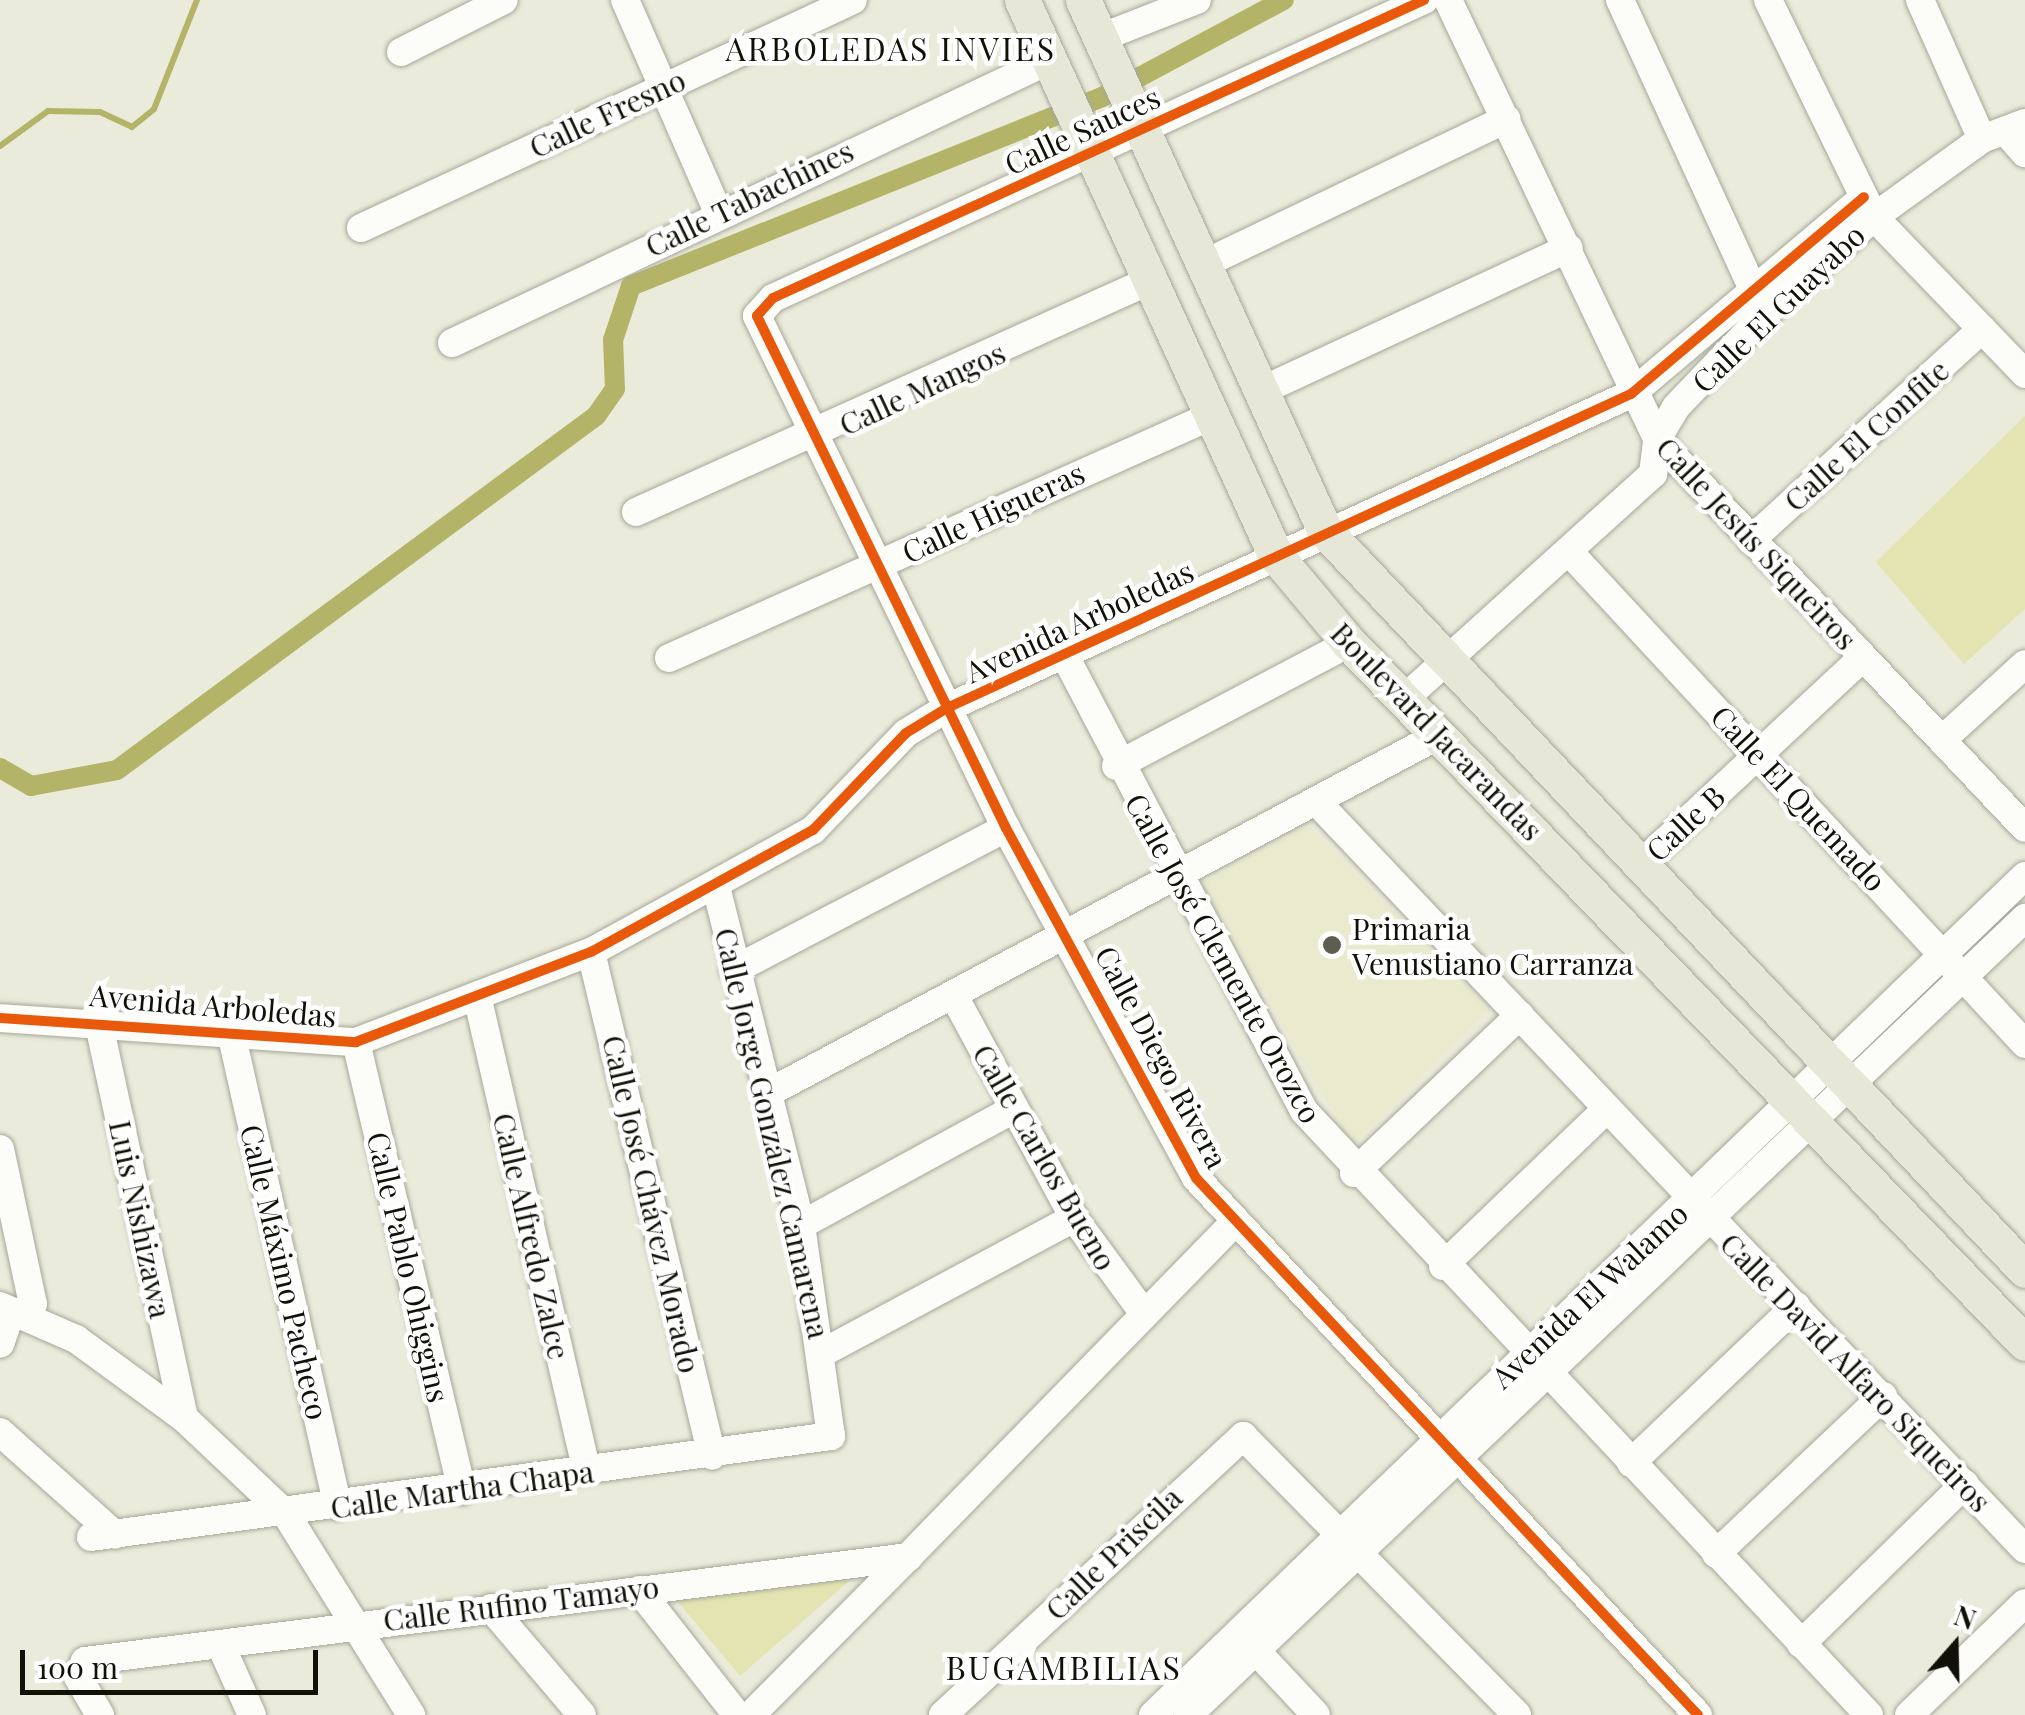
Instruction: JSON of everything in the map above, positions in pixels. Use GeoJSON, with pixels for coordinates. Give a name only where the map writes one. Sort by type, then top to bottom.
{"type":"FeatureCollection","features":[{"type":"Feature","properties":{"kind":"main road","name":"Boulevard Jacarandas"},"geometry":{"type":"LineString","coordinates":[[1022,0],[1209,418],[1276,556],[1348,644],[1441,734],[2025,1343]]}},
{"type":"Feature","properties":{"kind":"main road","name":"Boulevard Jacarandas"},"geometry":{"type":"LineString","coordinates":[[1083,0],[1208,262],[1325,530],[1638,866],[2025,1270]]}},
{"type":"Feature","properties":{"kind":"street"},"geometry":{"type":"LineString","coordinates":[[400,52],[504,0]]}},
{"type":"Feature","properties":{"kind":"street"},"geometry":{"type":"LineString","coordinates":[[626,0],[718,212]]}},
{"type":"Feature","properties":{"kind":"street"},"geometry":{"type":"LineString","coordinates":[[1108,54],[1197,0]]}},
{"type":"Feature","properties":{"kind":"street","name":"Calle Sauces"},"geometry":{"type":"LineString","coordinates":[[760,304],[1078,124],[1137,116],[1424,0]]}},
{"type":"Feature","properties":{"kind":"street","name":"Calle Jesús Siqueiros"},"geometry":{"type":"LineString","coordinates":[[1448,0],[1569,248],[1631,394],[1657,439],[2025,828]]}},
{"type":"Feature","properties":{"kind":"street"},"geometry":{"type":"LineString","coordinates":[[1620,0],[1759,303]]}},
{"type":"Feature","properties":{"kind":"street"},"geometry":{"type":"LineString","coordinates":[[1768,0],[1869,207],[2025,374]]}},
{"type":"Feature","properties":{"kind":"street"},"geometry":{"type":"LineString","coordinates":[[1920,0],[2004,131],[2025,154]]}},
{"type":"Feature","properties":{"kind":"street","name":"Calle Fresno"},"geometry":{"type":"LineString","coordinates":[[361,228],[838,3]]}},
{"type":"Feature","properties":{"kind":"street","name":"Calle Tabachines"},"geometry":{"type":"LineString","coordinates":[[452,343],[718,212],[1050,60]]}},
{"type":"Feature","properties":{"kind":"street"},"geometry":{"type":"LineString","coordinates":[[1208,262],[1506,119]]}},
{"type":"Feature","properties":{"kind":"street","name":"Calle El Guayabo"},"geometry":{"type":"LineString","coordinates":[[1404,699],[1445,659],[1571,554],[1653,474],[1657,439],[1759,303],[1869,207],[2004,131]]}},
{"type":"Feature","properties":{"kind":"street"},"geometry":{"type":"LineString","coordinates":[[1263,390],[1569,248]]}},
{"type":"Feature","properties":{"kind":"street","name":"Calle Mangos"},"geometry":{"type":"LineString","coordinates":[[636,512],[819,437],[1149,281]]}},
{"type":"Feature","properties":{"kind":"street","name":"Avenida Arboledas"},"geometry":{"type":"LineString","coordinates":[[0,1018],[98,1020],[232,1037],[356,1042],[478,1000],[592,952],[717,890],[813,830],[906,733],[947,708],[1066,658],[1325,530],[1631,394],[1759,303]]}},
{"type":"Feature","properties":{"kind":"street","name":"Calle Diego Rivera"},"geometry":{"type":"LineString","coordinates":[[760,304],[757,316],[1006,828],[1196,1178],[1232,1225],[1698,1715]]}},
{"type":"Feature","properties":{"kind":"street","name":"Calle El Confite"},"geometry":{"type":"LineString","coordinates":[[1751,540],[1982,329]]}},
{"type":"Feature","properties":{"kind":"street","name":"Calle Higueras"},"geometry":{"type":"LineString","coordinates":[[669,658],[1209,418]]}},
{"type":"Feature","properties":{"kind":"street","name":"Calle El Quemado"},"geometry":{"type":"LineString","coordinates":[[1571,554],[2025,1044]]}},
{"type":"Feature","properties":{"kind":"street"},"geometry":{"type":"LineString","coordinates":[[1116,766],[1348,644]]}},
{"type":"Feature","properties":{"kind":"street","name":"Calle B"},"geometry":{"type":"LineString","coordinates":[[1638,866],[1864,657]]}},
{"type":"Feature","properties":{"kind":"street","name":"Calle José Clemente Orozco"},"geometry":{"type":"LineString","coordinates":[[1066,658],[1116,766],[1304,1111],[1354,1173],[1869,1715]]}},
{"type":"Feature","properties":{"kind":"street"},"geometry":{"type":"LineString","coordinates":[[1943,739],[2025,664]]}},
{"type":"Feature","properties":{"kind":"street"},"geometry":{"type":"LineString","coordinates":[[766,1094],[1179,880],[1441,734]]}},
{"type":"Feature","properties":{"kind":"street","name":"Calle David Alfaro Siqueiros"},"geometry":{"type":"LineString","coordinates":[[1317,802],[2025,1549]]}},
{"type":"Feature","properties":{"kind":"street"},"geometry":{"type":"LineString","coordinates":[[734,970],[1006,828]]}},
{"type":"Feature","properties":{"kind":"street","name":"Avenida El Walamo"},"geometry":{"type":"LineString","coordinates":[[1152,1715],[1248,1642],[1802,1108],[1942,954],[2025,876]]}},
{"type":"Feature","properties":{"kind":"street","name":"Calle Jorge González Camarena"},"geometry":{"type":"LineString","coordinates":[[717,890],[801,1226],[824,1352],[831,1436]]}},
{"type":"Feature","properties":{"kind":"street","name":"Avenida El Walamo"},"geometry":{"type":"LineString","coordinates":[[1836,1074],[1962,978],[2025,918]]}},
{"type":"Feature","properties":{"kind":"street","name":"Calle José Chávez Morado"},"geometry":{"type":"LineString","coordinates":[[592,952],[712,1456]]}},
{"type":"Feature","properties":{"kind":"street","name":"Calle Carlos Bueno"},"geometry":{"type":"LineString","coordinates":[[954,996],[1074,1218],[1142,1312]]}},
{"type":"Feature","properties":{"kind":"street","name":"Calle Alfredo Zalce"},"geometry":{"type":"LineString","coordinates":[[478,1000],[586,1472]]}},
{"type":"Feature","properties":{"kind":"street"},"geometry":{"type":"LineString","coordinates":[[1354,1173],[1520,1015]]}},
{"type":"Feature","properties":{"kind":"street","name":"Luis Nishizawa"},"geometry":{"type":"LineString","coordinates":[[98,1020],[184,1418]]}},
{"type":"Feature","properties":{"kind":"street","name":"Calle Máximo Pacheco"},"geometry":{"type":"LineString","coordinates":[[232,1037],[338,1506]]}},
{"type":"Feature","properties":{"kind":"street","name":"Calle Pablo Ohiggins"},"geometry":{"type":"LineString","coordinates":[[356,1042],[462,1491]]}},
{"type":"Feature","properties":{"kind":"street"},"geometry":{"type":"LineString","coordinates":[[1442,1266],[1607,1109]]}},
{"type":"Feature","properties":{"kind":"street"},"geometry":{"type":"LineString","coordinates":[[801,1226],[1014,1110]]}},
{"type":"Feature","properties":{"kind":"street"},"geometry":{"type":"LineString","coordinates":[[0,1149],[33,1304],[11,1310]]}},
{"type":"Feature","properties":{"kind":"street"},"geometry":{"type":"LineString","coordinates":[[824,1352],[1074,1218]]}},
{"type":"Feature","properties":{"kind":"street"},"geometry":{"type":"LineString","coordinates":[[751,1715],[1142,1312],[1232,1225]]}},
{"type":"Feature","properties":{"kind":"street"},"geometry":{"type":"LineString","coordinates":[[1631,1463],[1796,1306]]}},
{"type":"Feature","properties":{"kind":"street"},"geometry":{"type":"LineString","coordinates":[[11,1310],[76,1339],[184,1418],[286,1514],[350,1623],[411,1715]]}},
{"type":"Feature","properties":{"kind":"street"},"geometry":{"type":"LineString","coordinates":[[0,1344],[11,1310]]}},
{"type":"Feature","properties":{"kind":"street"},"geometry":{"type":"LineString","coordinates":[[1716,1554],[1882,1396]]}},
{"type":"Feature","properties":{"kind":"street","name":"Calle Martha Chapa"},"geometry":{"type":"LineString","coordinates":[[0,1432],[103,1536],[462,1491],[831,1436]]}},
{"type":"Feature","properties":{"kind":"street","name":"Calle Priscila"},"geometry":{"type":"LineString","coordinates":[[943,1715],[1243,1436],[1352,1542]]}},
{"type":"Feature","properties":{"kind":"street"},"geometry":{"type":"LineString","coordinates":[[1801,1644],[1965,1484]]}},
{"type":"Feature","properties":{"kind":"street"},"geometry":{"type":"LineString","coordinates":[[1352,1542],[1517,1715]]}},
{"type":"Feature","properties":{"kind":"street","name":"Calle Rufino Tamayo"},"geometry":{"type":"LineString","coordinates":[[100,1715],[78,1667],[222,1648],[350,1623],[908,1557]]}},
{"type":"Feature","properties":{"kind":"street"},"geometry":{"type":"LineString","coordinates":[[639,1590],[737,1715]]}},
{"type":"Feature","properties":{"kind":"street"},"geometry":{"type":"LineString","coordinates":[[1909,1715],[2025,1603]]}},
{"type":"Feature","properties":{"kind":"street"},"geometry":{"type":"LineString","coordinates":[[491,1608],[582,1715]]}},
{"type":"Feature","properties":{"kind":"street"},"geometry":{"type":"LineString","coordinates":[[1248,1642],[1316,1715]]}},
{"type":"Feature","properties":{"kind":"street","name":"Avenida El Walamo"},"geometry":{"type":"LineString","coordinates":[[1188,1715],[1248,1642]]}},
{"type":"Feature","properties":{"kind":"street"},"geometry":{"type":"LineString","coordinates":[[222,1648],[252,1715]]}},
{"type":"Feature","properties":{"kind":"shaded area","name":"Primaria Venustiano Carranza"},"geometry":{"type":"Polygon","coordinates":[[[1307,824],[1490,1008],[1352,1146],[1201,883],[1307,824]]]}},
{"type":"Feature","properties":{"kind":"green space"},"geometry":{"type":"Polygon","coordinates":[[[2025,416],[2025,609],[1964,664],[1876,562],[2025,416]]]}},
{"type":"Feature","properties":{"kind":"green space"},"geometry":{"type":"Polygon","coordinates":[[[857,1574],[740,1676],[674,1597],[857,1574]]]}},
{"type":"Feature","properties":{"kind":"waterway"},"geometry":{"type":"LineString","coordinates":[[0,146],[48,111],[100,112],[132,127],[154,109],[197,0]]}},
{"type":"Feature","properties":{"kind":"waterway"},"geometry":{"type":"LineString","coordinates":[[0,768],[31,786],[117,770],[596,416],[615,389],[613,340],[631,286],[1102,97],[1284,0]]}},
{"type":"Feature","properties":{"kind":"cycle path"},"geometry":{"type":"LineString","coordinates":[[1424,0],[773,298],[757,316],[1006,828],[1196,1178],[1698,1715]]}},
{"type":"Feature","properties":{"kind":"cycle path"},"geometry":{"type":"LineString","coordinates":[[0,1018],[356,1042],[591,952],[813,830],[906,733],[947,708],[1631,394],[1864,197]]}},
{"type":"Feature","properties":{"kind":"place","name":"Primaria Venustiano Carranza"},"geometry":{"type":"Point","coordinates":[1332,945]}},
{"type":"Feature","properties":{"kind":"district","name":"ARBOLEDAS INVIES"},"geometry":{"type":"Point","coordinates":[891,48]}},
{"type":"Feature","properties":{"kind":"district","name":"BUGAMBILIAS"},"geometry":{"type":"Point","coordinates":[1064,1667]}}]}
